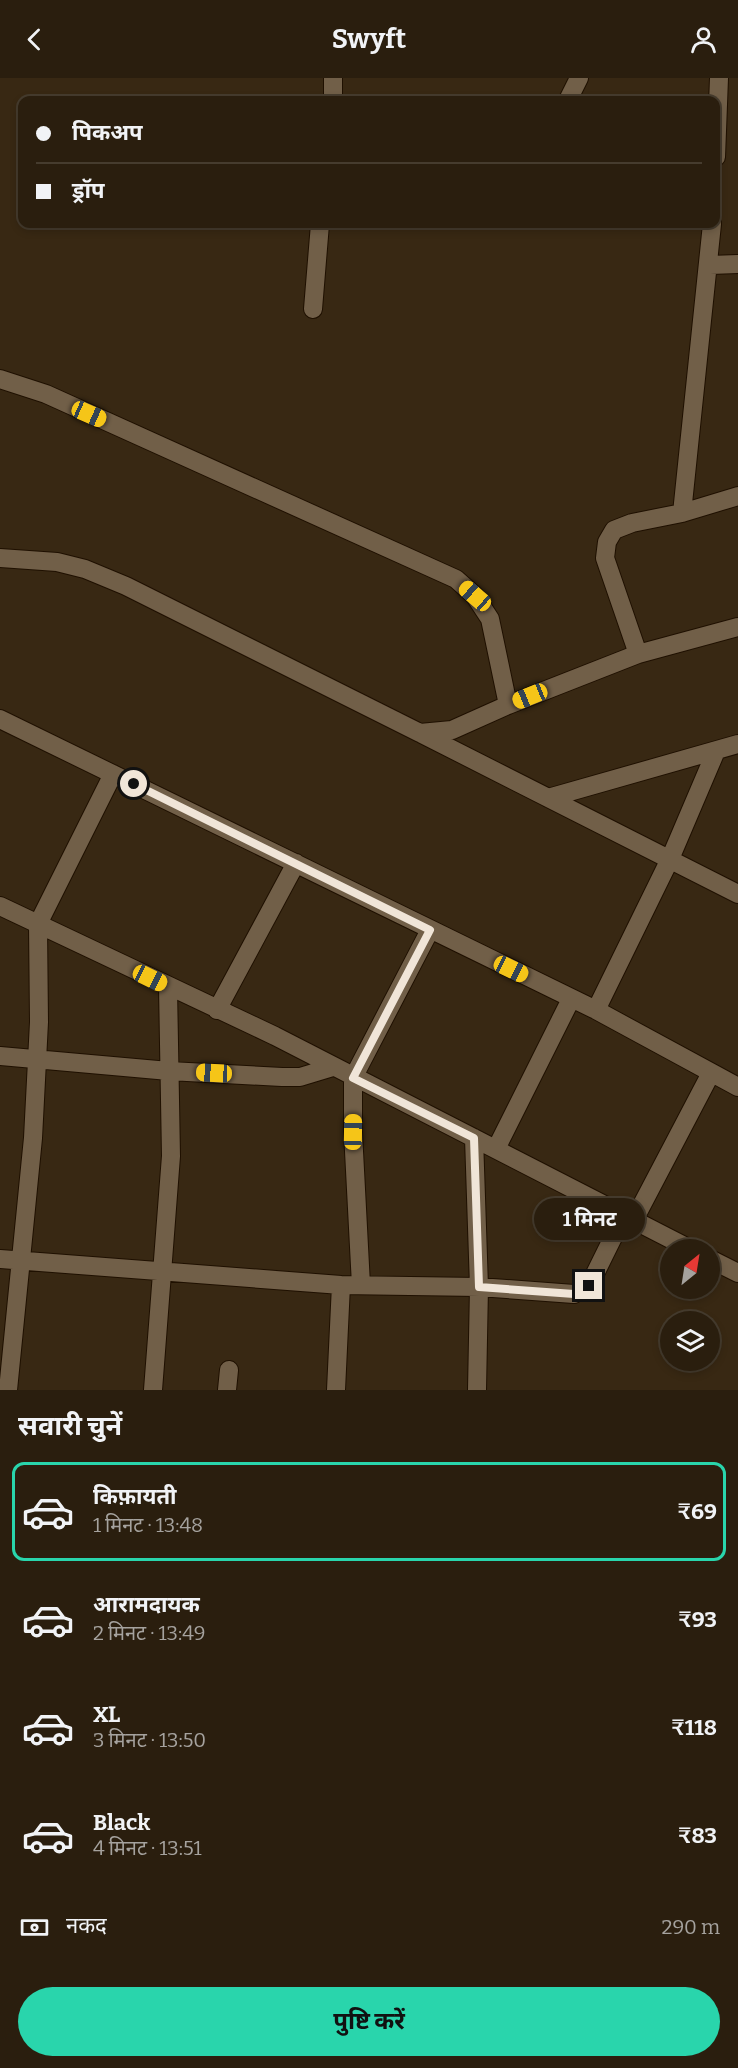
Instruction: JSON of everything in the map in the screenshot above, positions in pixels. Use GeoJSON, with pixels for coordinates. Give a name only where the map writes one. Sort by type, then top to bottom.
{"type":"FeatureCollection","features":[{"type":"Feature","properties":{"kind":"street"},"geometry":{"type":"LineString","coordinates":[[333,78],[333,96]]}},
{"type":"Feature","properties":{"kind":"street"},"geometry":{"type":"LineString","coordinates":[[570,96],[579,78]]}},
{"type":"Feature","properties":{"kind":"street"},"geometry":{"type":"LineString","coordinates":[[718,96],[719,78]]}},
{"type":"Feature","properties":{"kind":"street"},"geometry":{"type":"LineString","coordinates":[[313,309],[320,228]]}},
{"type":"Feature","properties":{"kind":"street"},"geometry":{"type":"LineString","coordinates":[[682,513],[710,265],[712,228]]}},
{"type":"Feature","properties":{"kind":"street"},"geometry":{"type":"LineString","coordinates":[[710,265],[738,264]]}},
{"type":"Feature","properties":{"kind":"street"},"geometry":{"type":"LineString","coordinates":[[0,380],[46,394],[456,579],[475,596],[490,619],[508,705]]}},
{"type":"Feature","properties":{"kind":"street"},"geometry":{"type":"LineString","coordinates":[[638,654],[605,558],[607,542],[614,530],[632,523],[682,513],[738,496]]}},
{"type":"Feature","properties":{"kind":"street"},"geometry":{"type":"LineString","coordinates":[[0,558],[57,562],[85,569],[126,586],[738,894]]}},
{"type":"Feature","properties":{"kind":"street"},"geometry":{"type":"LineString","coordinates":[[420,733],[452,730],[508,705],[638,654],[736,634]]}},
{"type":"Feature","properties":{"kind":"street"},"geometry":{"type":"LineString","coordinates":[[0,719],[596,1011],[738,1087]]}},
{"type":"Feature","properties":{"kind":"street"},"geometry":{"type":"LineString","coordinates":[[548,798],[738,744]]}},
{"type":"Feature","properties":{"kind":"street"},"geometry":{"type":"LineString","coordinates":[[596,1011],[670,859],[716,752]]}},
{"type":"Feature","properties":{"kind":"street"},"geometry":{"type":"LineString","coordinates":[[8,1390],[7,1331],[20,1261],[33,1138],[38,1058],[38,924],[113,774]]}},
{"type":"Feature","properties":{"kind":"street"},"geometry":{"type":"LineString","coordinates":[[217,1010],[296,863]]}},
{"type":"Feature","properties":{"kind":"street"},"geometry":{"type":"LineString","coordinates":[[0,906],[275,1036],[671,1239]]}},
{"type":"Feature","properties":{"kind":"street"},"geometry":{"type":"LineString","coordinates":[[361,1285],[353,1132],[353,1078],[430,930]]}},
{"type":"Feature","properties":{"kind":"street"},"geometry":{"type":"LineString","coordinates":[[153,1390],[164,1272],[171,1156],[168,987]]}},
{"type":"Feature","properties":{"kind":"street"},"geometry":{"type":"LineString","coordinates":[[496,1149],[571,999]]}},
{"type":"Feature","properties":{"kind":"street"},"geometry":{"type":"LineString","coordinates":[[0,1056],[170,1071],[300,1077],[333,1067]]}},
{"type":"Feature","properties":{"kind":"street"},"geometry":{"type":"LineString","coordinates":[[0,1259],[341,1285],[479,1287],[562,1293],[583,1291],[594,1277],[711,1073]]}},
{"type":"Feature","properties":{"kind":"street"},"geometry":{"type":"LineString","coordinates":[[474,1138],[479,1287],[477,1390]]}},
{"type":"Feature","properties":{"kind":"street"},"geometry":{"type":"LineString","coordinates":[[720,1264],[738,1273]]}},
{"type":"Feature","properties":{"kind":"street"},"geometry":{"type":"LineString","coordinates":[[336,1390],[341,1285]]}},
{"type":"Feature","properties":{"kind":"street"},"geometry":{"type":"LineString","coordinates":[[227,1390],[229,1370]]}},
{"type":"Feature","properties":{"kind":"route"},"geometry":{"type":"LineString","coordinates":[[134,784],[430,930],[353,1078],[474,1138],[479,1287],[574,1294],[589,1286]]}}]}
